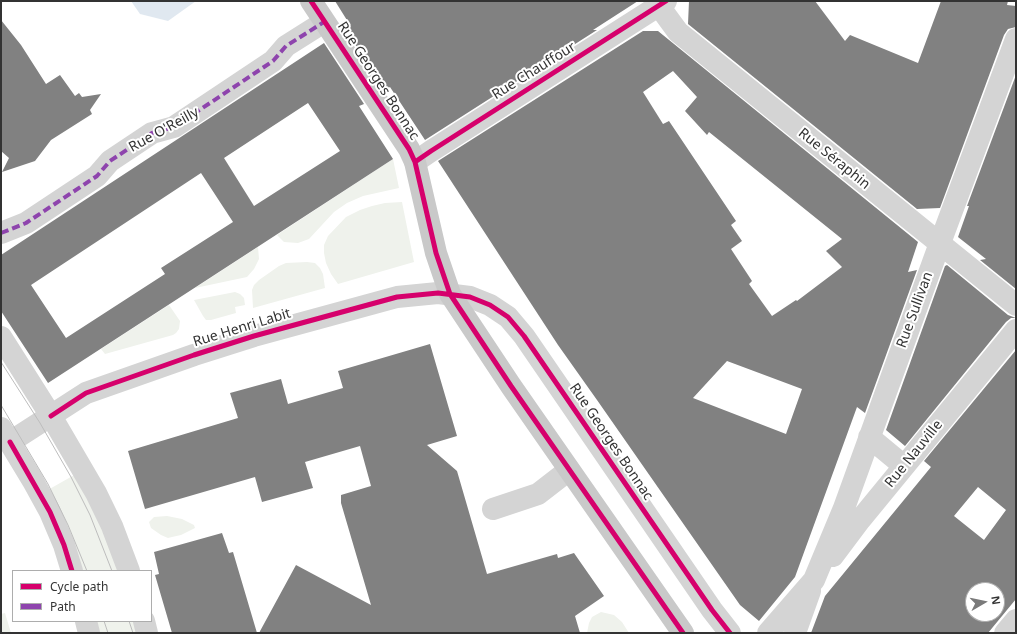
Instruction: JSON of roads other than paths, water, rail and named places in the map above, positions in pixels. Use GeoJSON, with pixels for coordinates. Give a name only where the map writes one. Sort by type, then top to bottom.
{"type":"FeatureCollection","features":[{"type":"Feature","properties":{"kind":"main road","name":"Rue Georges Bonnac"},"geometry":{"type":"LineString","coordinates":[[311,1],[409,149],[415,162],[436,253],[450,294],[511,386],[683,633]]}},
{"type":"Feature","properties":{"kind":"street","name":"Rue Chauffour"},"geometry":{"type":"LineString","coordinates":[[415,162],[663,3]]}},
{"type":"Feature","properties":{"kind":"street","name":"Rue Séraphin"},"geometry":{"type":"LineString","coordinates":[[663,3],[678,32],[1016,305]]}},
{"type":"Feature","properties":{"kind":"street","name":"Rue O'Reilly"},"geometry":{"type":"LineString","coordinates":[[1,233],[33,219],[97,176],[110,161],[152,133],[174,127],[273,61],[286,46],[324,22]]}},
{"type":"Feature","properties":{"kind":"street","name":"Rue Sullivan"},"geometry":{"type":"LineString","coordinates":[[795,633],[814,580],[844,508],[1016,39]]}},
{"type":"Feature","properties":{"kind":"street","name":"Rue Henri Labit"},"geometry":{"type":"LineString","coordinates":[[6,435],[51,416],[86,393],[194,355],[254,336],[397,297],[416,294],[450,294]]}},
{"type":"Feature","properties":{"kind":"street","name":"Rue Georges Bonnac"},"geometry":{"type":"LineString","coordinates":[[450,294],[470,297],[490,305],[508,317],[524,336],[712,610],[730,633]]}},
{"type":"Feature","properties":{"kind":"street","name":"Rue Nauville"},"geometry":{"type":"LineString","coordinates":[[814,580],[860,520],[1016,330]]}},
{"type":"Feature","properties":{"kind":"street"},"geometry":{"type":"LineString","coordinates":[[1,337],[51,416],[96,493],[112,526],[129,570]]}},
{"type":"Feature","properties":{"kind":"street"},"geometry":{"type":"LineString","coordinates":[[6,435],[50,512],[64,545],[72,570]]}},
{"type":"Feature","properties":{"kind":"street"},"geometry":{"type":"LineString","coordinates":[[869,437],[904,466]]}},
{"type":"Feature","properties":{"kind":"street"},"geometry":{"type":"LineString","coordinates":[[493,509],[538,494],[569,470]]}},
{"type":"Feature","properties":{"kind":"street","name":"Rue Sullivan"},"geometry":{"type":"LineString","coordinates":[[768,633],[814,580]]}},
{"type":"Feature","properties":{"kind":"street"},"geometry":{"type":"LineString","coordinates":[[1005,633],[1016,620]]}},
{"type":"Feature","properties":{"kind":"street"},"geometry":{"type":"LineString","coordinates":[[86,622],[89,633]]}},
{"type":"Feature","properties":{"kind":"street"},"geometry":{"type":"LineString","coordinates":[[144,622],[147,633]]}},
{"type":"Feature","properties":{"kind":"tram line"},"geometry":{"type":"LineString","coordinates":[[1,362],[40,423],[71,477],[90,515],[112,570]]}},
{"type":"Feature","properties":{"kind":"tram line"},"geometry":{"type":"LineString","coordinates":[[1,405],[48,484],[68,525],[87,570]]}},
{"type":"Feature","properties":{"kind":"tram line"},"geometry":{"type":"LineString","coordinates":[[104,622],[108,633]]}},
{"type":"Feature","properties":{"kind":"tram line"},"geometry":{"type":"LineString","coordinates":[[129,622],[133,633]]}}]}
